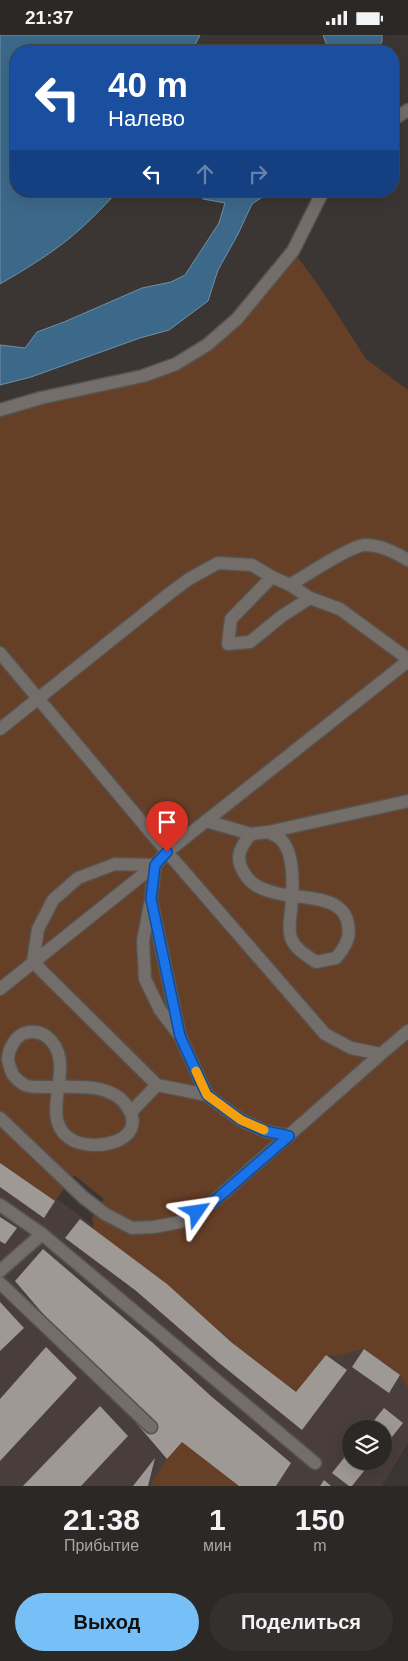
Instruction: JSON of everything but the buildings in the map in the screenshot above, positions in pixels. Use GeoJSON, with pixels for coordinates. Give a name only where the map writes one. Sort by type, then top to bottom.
{"type":"FeatureCollection","features":[{"type":"Feature","properties":{"kind":"lane"},"geometry":{"type":"LineString","coordinates":[[0,409],[143,376],[176,364],[207,345],[237,319],[293,251],[320,197]]}},
{"type":"Feature","properties":{"kind":"lane"},"geometry":{"type":"LineString","coordinates":[[290,585],[338,556],[363,545],[389,549],[408,560]]}},
{"type":"Feature","properties":{"kind":"lane"},"geometry":{"type":"LineString","coordinates":[[0,729],[170,593],[189,579],[218,563],[252,565],[310,598],[340,609],[408,660],[167,852],[155,865],[0,989]]}},
{"type":"Feature","properties":{"kind":"lane"},"geometry":{"type":"LineString","coordinates":[[272,577],[231,619],[228,644],[250,642],[282,615],[310,598]]}},
{"type":"Feature","properties":{"kind":"lane"},"geometry":{"type":"LineString","coordinates":[[0,653],[167,852],[325,1034],[351,1048],[381,1054]]}},
{"type":"Feature","properties":{"kind":"lane"},"geometry":{"type":"LineString","coordinates":[[206,821],[251,834],[268,832],[408,801]]}},
{"type":"Feature","properties":{"kind":"lane"},"geometry":{"type":"LineString","coordinates":[[251,834],[240,847],[239,865],[250,883],[270,892],[292,896],[319,899],[334,905],[346,916],[350,929],[347,944],[336,959],[316,962],[299,951],[291,938],[290,925],[292,896],[293,872],[287,850],[280,838],[268,832]]}},
{"type":"Feature","properties":{"kind":"lane"},"geometry":{"type":"LineString","coordinates":[[33,962],[38,929],[53,900],[78,878],[115,865],[155,865]]}},
{"type":"Feature","properties":{"kind":"lane"},"geometry":{"type":"LineString","coordinates":[[155,865],[151,899],[142,941],[144,979],[160,1009],[180,1036],[207,1095]]}},
{"type":"Feature","properties":{"kind":"lane"},"geometry":{"type":"LineString","coordinates":[[151,899],[180,1036]]}},
{"type":"Feature","properties":{"kind":"lane"},"geometry":{"type":"LineString","coordinates":[[33,962],[156,1085],[207,1095],[241,1120],[265,1131],[289,1136]]}},
{"type":"Feature","properties":{"kind":"lane"},"geometry":{"type":"LineString","coordinates":[[58,1087],[56,1107],[58,1124],[68,1137],[85,1145],[99,1146],[116,1142],[128,1133],[132,1123],[131,1112],[124,1102],[110,1092],[77,1086],[58,1087],[34,1087],[24,1084],[13,1075],[8,1060],[12,1047],[19,1035],[30,1031],[44,1034],[53,1042],[60,1055],[61,1066],[58,1087]]}},
{"type":"Feature","properties":{"kind":"lane"},"geometry":{"type":"LineString","coordinates":[[0,1118],[83,1197],[105,1214],[132,1228],[154,1227],[180,1222],[213,1202],[408,1031]]}},
{"type":"Feature","properties":{"kind":"lane"},"geometry":{"type":"LineString","coordinates":[[131,1112],[156,1085]]}},
{"type":"Feature","properties":{"kind":"lane"},"geometry":{"type":"LineString","coordinates":[[0,1205],[42,1235],[315,1463]]}},
{"type":"Feature","properties":{"kind":"lane"},"geometry":{"type":"LineString","coordinates":[[0,1271],[42,1235]]}},
{"type":"Feature","properties":{"kind":"lane"},"geometry":{"type":"LineString","coordinates":[[0,1283],[151,1427]]}},
{"type":"Feature","properties":{"kind":"shaded area"},"geometry":{"type":"Polygon","coordinates":[[[293,251],[321,289],[366,359],[408,390],[408,1388],[400,1375],[364,1349],[335,1356],[326,1355],[296,1392],[231,1342],[167,1284],[94,1230],[92,1218],[104,1199],[74,1175],[55,1201],[0,1163],[0,410],[143,376],[207,345],[293,251]]]}},
{"type":"Feature","properties":{"kind":"shaded area"},"geometry":{"type":"Polygon","coordinates":[[[0,1156],[295,1377],[337,1333],[408,1370],[408,1443],[392,1469],[392,1420],[342,1420],[342,1470],[392,1470],[382,1486],[0,1486],[0,1156]]]}},
{"type":"Feature","properties":{"kind":"shaded area"},"geometry":{"type":"Polygon","coordinates":[[[182,1442],[239,1486],[150,1486],[167,1459],[182,1442]]]}},
{"type":"Feature","properties":{"kind":"water"},"geometry":{"type":"Polygon","coordinates":[[[0,35],[200,35],[195,45],[10,45],[10,197],[112,197],[63,244],[0,284],[0,35]]]}},
{"type":"Feature","properties":{"kind":"water"},"geometry":{"type":"Polygon","coordinates":[[[323,35],[382,35],[382,42],[379,45],[327,45],[323,35]]]}},
{"type":"Feature","properties":{"kind":"water"},"geometry":{"type":"Polygon","coordinates":[[[203,197],[262,197],[252,204],[218,270],[208,301],[169,330],[140,338],[31,377],[0,385],[0,345],[25,348],[37,332],[142,288],[171,282],[185,275],[219,223],[225,203],[203,199],[203,197]]]}},
{"type":"Feature","properties":{"kind":"slow traffic"},"geometry":{"type":"LineString","coordinates":[[196,1071],[207,1095],[241,1120],[264,1130]]}},
{"type":"Feature","properties":{"kind":"route"},"geometry":{"type":"LineString","coordinates":[[167,852],[155,865],[151,899],[180,1036],[207,1095],[241,1120],[265,1131],[289,1136],[213,1202],[197,1212]]}}]}
